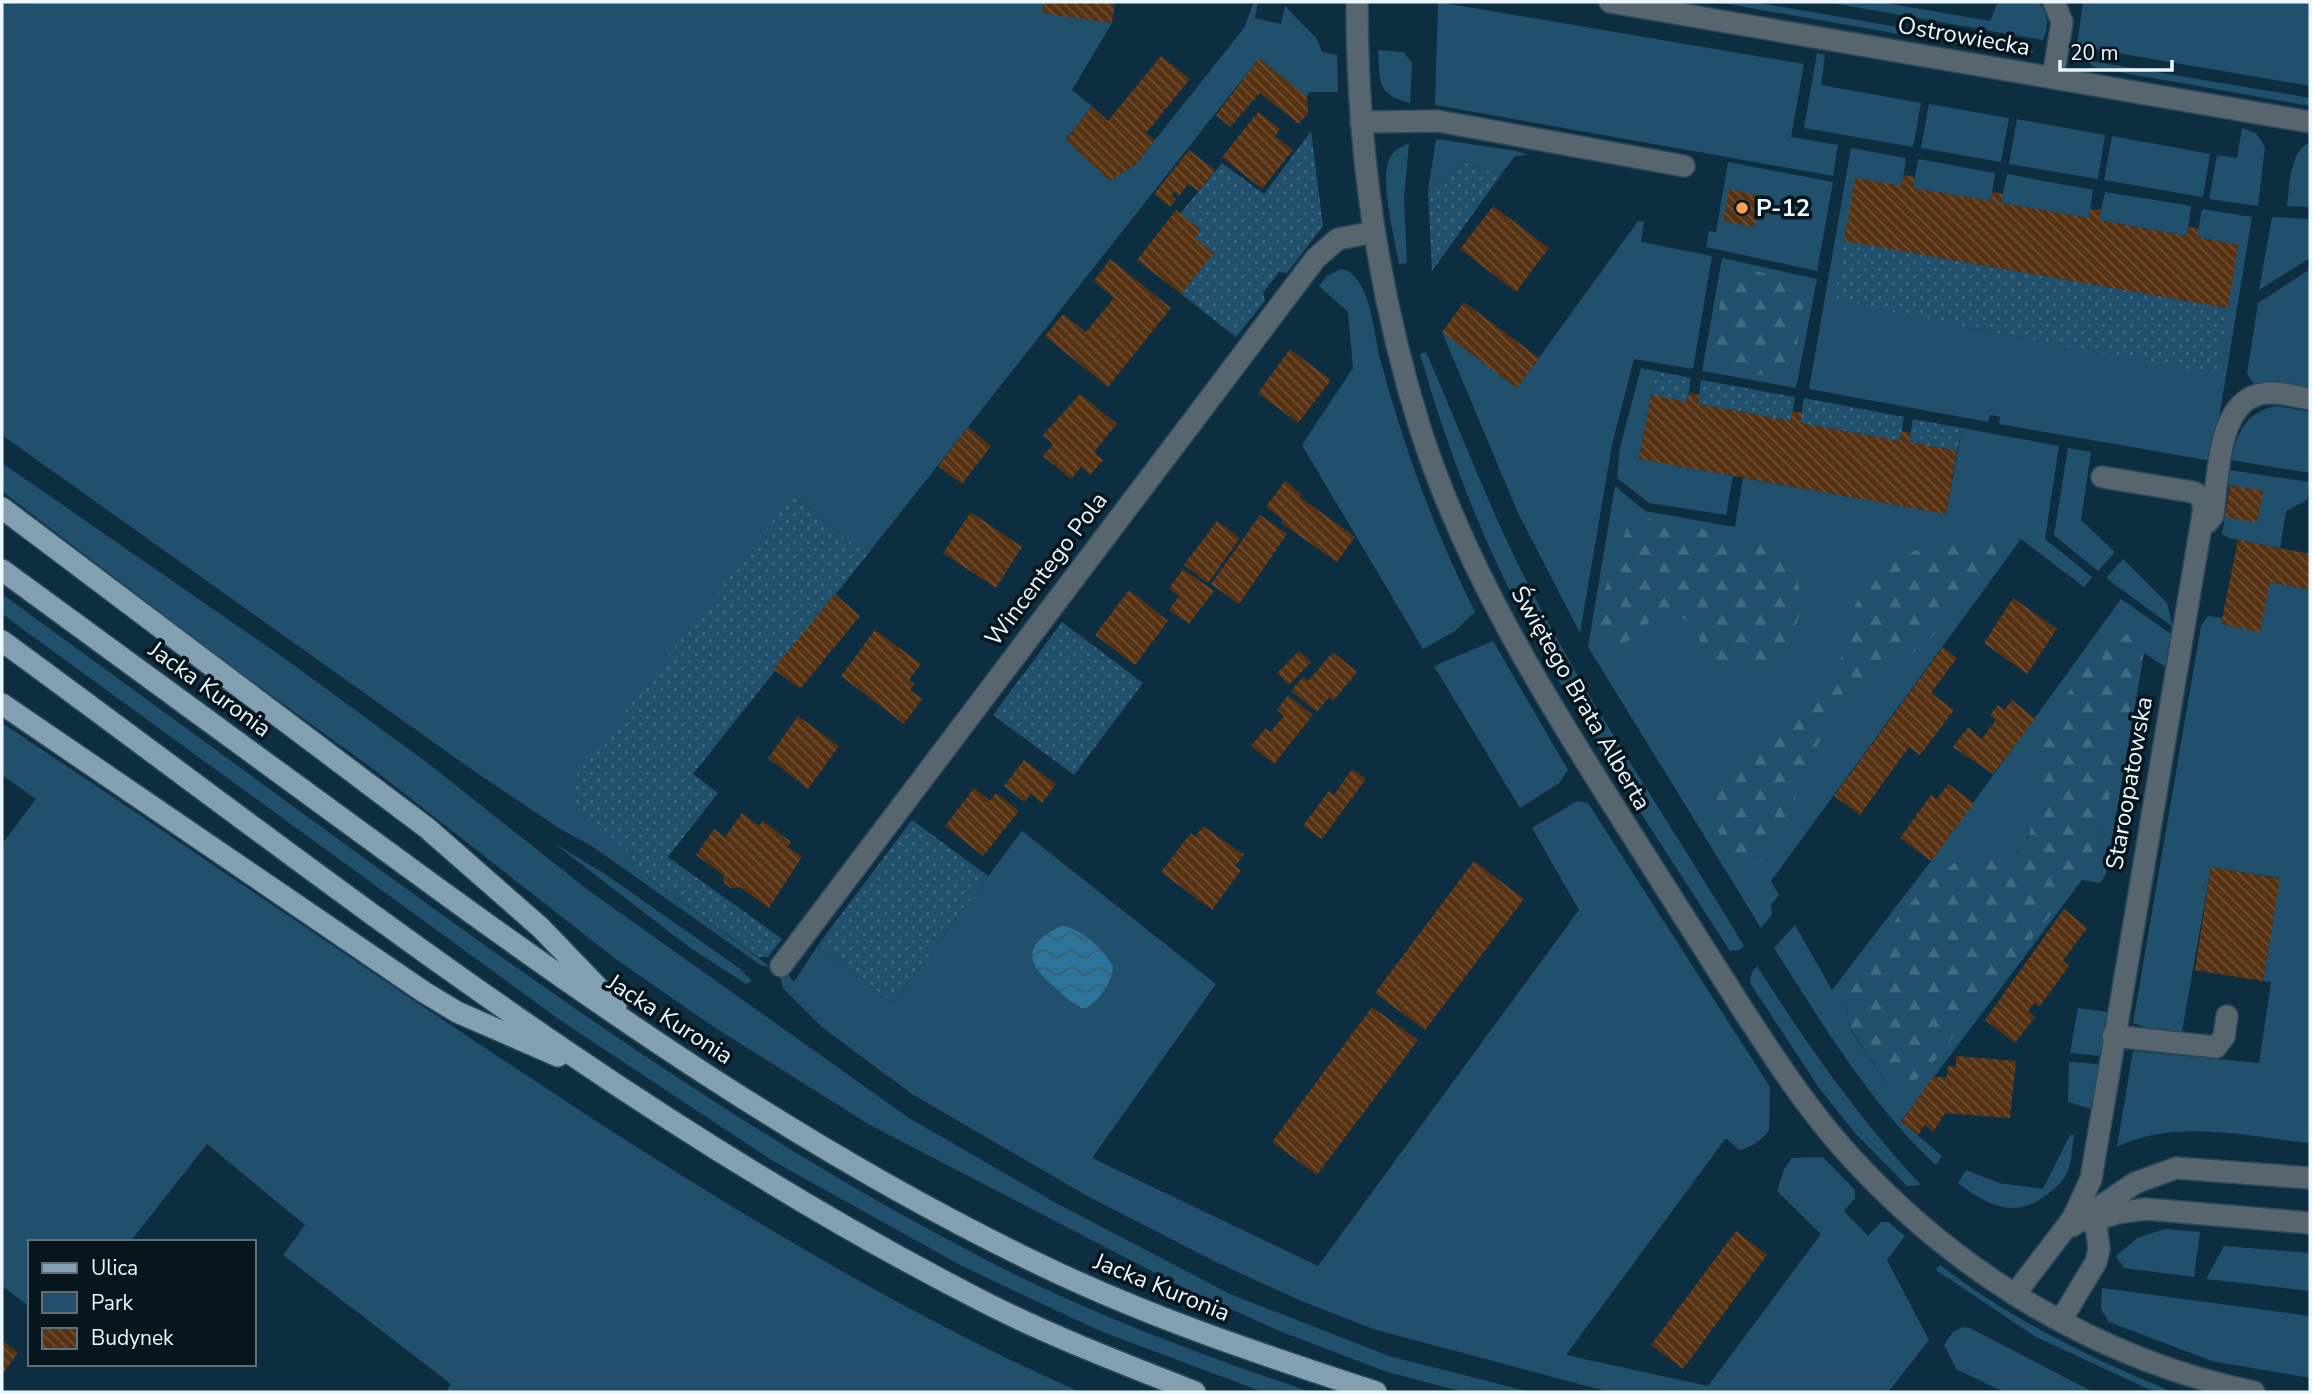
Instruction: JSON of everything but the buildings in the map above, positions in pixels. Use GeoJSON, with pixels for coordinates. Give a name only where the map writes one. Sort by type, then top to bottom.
{"type":"FeatureCollection","features":[{"type":"Feature","properties":{"kind":"main road"},"geometry":{"type":"LineString","coordinates":[[2,508],[427,828],[541,928],[591,976],[636,1028]]}},
{"type":"Feature","properties":{"kind":"main road","name":"Jacka Kuronia"},"geometry":{"type":"LineString","coordinates":[[2,570],[473,915],[636,1028],[840,1157],[1044,1267],[1210,1336],[1376,1392]]}},
{"type":"Feature","properties":{"kind":"main road"},"geometry":{"type":"LineString","coordinates":[[2,641],[490,999],[598,1073],[751,1171],[915,1266],[1061,1338],[1195,1392]]}},
{"type":"Feature","properties":{"kind":"main road"},"geometry":{"type":"LineString","coordinates":[[2,704],[424,992],[494,1030],[598,1073]]}},
{"type":"Feature","properties":{"kind":"street","name":"Świętego Brata Alberta"},"geometry":{"type":"LineString","coordinates":[[1357,2],[1361,122],[1374,232],[1394,333],[1421,430],[1457,522],[1498,613],[1560,720],[1722,977],[1790,1081],[1847,1153],[1907,1214],[1951,1250],[2015,1294],[2061,1320],[2149,1362],[2215,1384],[2254,1392]]}},
{"type":"Feature","properties":{"kind":"street","name":"Ostrowiecka"},"geometry":{"type":"LineString","coordinates":[[1610,2],[2310,122]]}},
{"type":"Feature","properties":{"kind":"street"},"geometry":{"type":"LineString","coordinates":[[2053,78],[2062,22],[2054,2]]}},
{"type":"Feature","properties":{"kind":"street"},"geometry":{"type":"LineString","coordinates":[[1361,122],[1438,121],[1684,166]]}},
{"type":"Feature","properties":{"kind":"street","name":"Wincentego Pola"},"geometry":{"type":"LineString","coordinates":[[781,966],[1316,258],[1338,239],[1374,232]]}},
{"type":"Feature","properties":{"kind":"street"},"geometry":{"type":"LineString","coordinates":[[2199,539],[2213,515],[2228,421],[2238,407],[2258,394],[2274,393],[2310,399]]}},
{"type":"Feature","properties":{"kind":"street","name":"Staroopatowska"},"geometry":{"type":"LineString","coordinates":[[2015,1294],[2082,1203],[2091,1179],[2204,508],[2200,496],[2193,492],[2102,477]]}},
{"type":"Feature","properties":{"kind":"street"},"geometry":{"type":"LineString","coordinates":[[2113,1036],[2216,1047],[2224,1037],[2227,1016]]}},
{"type":"Feature","properties":{"kind":"street"},"geometry":{"type":"LineString","coordinates":[[2062,1232],[2095,1215],[2135,1183],[2176,1168],[2310,1178]]}},
{"type":"Feature","properties":{"kind":"street","name":"Staroopatowska"},"geometry":{"type":"LineString","coordinates":[[2061,1320],[2096,1262],[2099,1249],[2091,1179]]}},
{"type":"Feature","properties":{"kind":"street"},"geometry":{"type":"LineString","coordinates":[[2095,1215],[2146,1209],[2310,1223]]}},
{"type":"Feature","properties":{"kind":"green space"},"geometry":{"type":"Polygon","coordinates":[[[2,2],[1044,2],[1043,13],[1112,23],[1072,90],[1092,106],[1066,139],[1110,181],[1136,164],[1244,28],[1254,2],[1258,2],[1255,18],[1281,24],[1285,6],[1317,39],[1322,52],[1337,55],[1338,92],[1309,92],[1307,97],[1259,58],[867,555],[793,495],[764,681],[626,861],[769,966],[762,966],[593,847],[557,827],[471,769],[2,435],[2,2]]]}},
{"type":"Feature","properties":{"kind":"green space"},"geometry":{"type":"Polygon","coordinates":[[[1438,2],[1804,64],[1791,137],[1838,145],[1833,176],[1435,105],[1438,2]]]}},
{"type":"Feature","properties":{"kind":"green space"},"geometry":{"type":"Polygon","coordinates":[[[1716,2],[1753,2],[2035,51],[2024,56],[1716,2]]]}},
{"type":"Feature","properties":{"kind":"green space"},"geometry":{"type":"Polygon","coordinates":[[[1826,2],[1880,2],[1990,21],[1998,2],[2038,2],[2044,10],[2047,24],[2043,40],[1826,2]]]}},
{"type":"Feature","properties":{"kind":"green space"},"geometry":{"type":"Polygon","coordinates":[[[2083,2],[2310,2],[2310,86],[2077,46],[2083,2]]]}},
{"type":"Feature","properties":{"kind":"green space"},"geometry":{"type":"Polygon","coordinates":[[[1378,50],[1404,52],[1412,63],[1410,103],[1385,91],[1380,78],[1378,50]]]}},
{"type":"Feature","properties":{"kind":"green space"},"geometry":{"type":"Polygon","coordinates":[[[1817,53],[1825,55],[1821,85],[1921,103],[1913,147],[1804,128],[1817,53]]]}},
{"type":"Feature","properties":{"kind":"green space"},"geometry":{"type":"Polygon","coordinates":[[[2085,60],[2310,98],[2310,106],[2096,68],[2085,60]]]}},
{"type":"Feature","properties":{"kind":"green space"},"geometry":{"type":"Polygon","coordinates":[[[1929,104],[2009,118],[2001,162],[1921,148],[1929,104]]]}},
{"type":"Feature","properties":{"kind":"green space"},"geometry":{"type":"Polygon","coordinates":[[[2017,119],[2105,135],[2098,179],[2009,164],[2017,119]]]}},
{"type":"Feature","properties":{"kind":"green space"},"geometry":{"type":"Polygon","coordinates":[[[2242,128],[2256,133],[2265,147],[2258,206],[2209,199],[2217,155],[2237,158],[2242,128]]]}},
{"type":"Feature","properties":{"kind":"green space"},"geometry":{"type":"Polygon","coordinates":[[[1311,131],[1323,226],[1287,273],[1279,272],[1263,293],[1265,301],[1236,337],[1181,294],[1213,253],[1195,238],[1180,214],[1222,163],[1264,194],[1311,131]]]}},
{"type":"Feature","properties":{"kind":"green space"},"geometry":{"type":"Polygon","coordinates":[[[2112,136],[2210,154],[2203,197],[2104,180],[2112,136]]]}},
{"type":"Feature","properties":{"kind":"green space"},"geometry":{"type":"Polygon","coordinates":[[[1436,139],[1517,151],[1527,155],[1515,156],[1500,176],[1466,162],[1428,191],[1436,139]]]}},
{"type":"Feature","properties":{"kind":"green space"},"geometry":{"type":"Polygon","coordinates":[[[2310,142],[2310,207],[2287,206],[2294,161],[2303,147],[2310,142]]]}},
{"type":"Feature","properties":{"kind":"green space"},"geometry":{"type":"Polygon","coordinates":[[[1409,143],[1404,199],[1407,263],[1399,264],[1387,192],[1387,165],[1397,150],[1409,143]]]}},
{"type":"Feature","properties":{"kind":"green space"},"geometry":{"type":"Polygon","coordinates":[[[1851,148],[1906,158],[1902,186],[1855,178],[1960,326],[2216,373],[2238,245],[2197,237],[2202,209],[2252,217],[2212,461],[1999,424],[2000,417],[1990,415],[1988,422],[1809,389],[1851,148]]]}},
{"type":"Feature","properties":{"kind":"green space"},"geometry":{"type":"Polygon","coordinates":[[[1918,159],[1995,173],[1991,201],[1913,188],[1918,159]]]}},
{"type":"Feature","properties":{"kind":"green space"},"geometry":{"type":"Polygon","coordinates":[[[1466,162],[1500,176],[1432,271],[1428,191],[1466,162]]]}},
{"type":"Feature","properties":{"kind":"green space"},"geometry":{"type":"Polygon","coordinates":[[[1728,162],[1833,182],[1817,271],[1706,247],[1709,231],[1716,232],[1728,162]]]}},
{"type":"Feature","properties":{"kind":"green space"},"geometry":{"type":"Polygon","coordinates":[[[2007,174],[2093,190],[2089,218],[2001,203],[2007,174]]]}},
{"type":"Feature","properties":{"kind":"green space"},"geometry":{"type":"Polygon","coordinates":[[[2105,192],[2191,206],[2187,236],[2099,220],[2105,192]]]}},
{"type":"Feature","properties":{"kind":"green space"},"geometry":{"type":"Polygon","coordinates":[[[2272,217],[2310,219],[2310,258],[2259,290],[2272,217]]]}},
{"type":"Feature","properties":{"kind":"green space"},"geometry":{"type":"Polygon","coordinates":[[[1638,221],[1644,222],[1641,242],[1712,256],[1693,369],[1634,359],[1612,445],[1580,633],[1518,513],[1442,332],[1517,388],[1638,221]]]}},
{"type":"Feature","properties":{"kind":"green space"},"geometry":{"type":"Polygon","coordinates":[[[1844,241],[2228,308],[2217,374],[1960,326],[1835,299],[1844,241]]]}},
{"type":"Feature","properties":{"kind":"green space"},"geometry":{"type":"Polygon","coordinates":[[[1722,258],[1817,279],[1796,388],[1702,371],[1722,258]]]}},
{"type":"Feature","properties":{"kind":"green space"},"geometry":{"type":"Polygon","coordinates":[[[1341,269],[1351,273],[1365,294],[1381,362],[1410,458],[1475,612],[1455,631],[1423,649],[1302,445],[1353,368],[1348,312],[1319,286],[1327,276],[1341,269]]]}},
{"type":"Feature","properties":{"kind":"green space"},"geometry":{"type":"Polygon","coordinates":[[[1741,269],[1785,277],[1806,290],[1792,372],[1784,380],[1709,362],[1724,283],[1741,269]]]}},
{"type":"Feature","properties":{"kind":"green space"},"geometry":{"type":"Polygon","coordinates":[[[2310,269],[2310,392],[2253,383],[2247,374],[2258,303],[2310,269]]]}},
{"type":"Feature","properties":{"kind":"green space"},"geometry":{"type":"Polygon","coordinates":[[[1426,352],[1489,502],[1555,636],[1744,946],[1739,950],[1730,951],[1617,777],[1537,643],[1473,508],[1439,416],[1420,354],[1426,352]]]}},
{"type":"Feature","properties":{"kind":"green space"},"geometry":{"type":"Polygon","coordinates":[[[1641,368],[1656,371],[1639,458],[1733,476],[1726,515],[1649,503],[1617,478],[1620,447],[1641,368]]]}},
{"type":"Feature","properties":{"kind":"green space"},"geometry":{"type":"Polygon","coordinates":[[[1656,371],[1691,378],[1687,402],[1651,395],[1656,371]]]}},
{"type":"Feature","properties":{"kind":"green space"},"geometry":{"type":"Polygon","coordinates":[[[1701,380],[1795,397],[1791,421],[1698,404],[1701,380]]]}},
{"type":"Feature","properties":{"kind":"green space"},"geometry":{"type":"Polygon","coordinates":[[[1804,398],[1904,417],[1900,441],[1800,423],[1804,398]]]}},
{"type":"Feature","properties":{"kind":"green space"},"geometry":{"type":"Polygon","coordinates":[[[2278,406],[2310,412],[2310,473],[2231,460],[2245,424],[2258,412],[2278,406]]]}},
{"type":"Feature","properties":{"kind":"green space"},"geometry":{"type":"Polygon","coordinates":[[[1913,419],[1962,428],[1957,451],[1909,442],[1913,419]]]}},
{"type":"Feature","properties":{"kind":"green space"},"geometry":{"type":"Polygon","coordinates":[[[1962,428],[2059,446],[2045,539],[2092,577],[2084,587],[2021,539],[1771,881],[1779,895],[1771,905],[1772,915],[1761,928],[1588,647],[1615,486],[1645,511],[1735,527],[1743,478],[1946,514],[1962,428]]]}},
{"type":"Feature","properties":{"kind":"green space"},"geometry":{"type":"Polygon","coordinates":[[[2068,448],[2091,452],[2081,520],[2115,552],[2098,571],[2054,535],[2068,448]]]}},
{"type":"Feature","properties":{"kind":"green space"},"geometry":{"type":"Polygon","coordinates":[[[2,463],[284,658],[429,764],[588,890],[909,1118],[1056,1203],[1230,1294],[1389,1356],[1530,1392],[1464,1392],[1387,1372],[1282,1332],[1190,1291],[870,1125],[714,1027],[617,960],[373,769],[210,651],[2,491],[2,463]]]}},
{"type":"Feature","properties":{"kind":"green space"},"geometry":{"type":"Polygon","coordinates":[[[2229,470],[2310,482],[2307,500],[2286,511],[2280,548],[2229,538],[2222,534],[2225,517],[2257,520],[2262,491],[2226,485],[2229,470]]]}},
{"type":"Feature","properties":{"kind":"green space"},"geometry":{"type":"Polygon","coordinates":[[[793,495],[867,555],[693,774],[718,793],[668,857],[782,939],[768,957],[758,957],[626,861],[631,854],[576,805],[572,780],[793,495]]]}},
{"type":"Feature","properties":{"kind":"green space"},"geometry":{"type":"Polygon","coordinates":[[[1651,518],[1769,544],[1797,575],[1802,608],[1788,647],[1759,666],[1725,668],[1701,655],[1699,631],[1678,614],[1653,617],[1636,637],[1612,648],[1601,644],[1592,626],[1627,527],[1651,518]]]}},
{"type":"Feature","properties":{"kind":"green space"},"geometry":{"type":"Polygon","coordinates":[[[1993,533],[2003,542],[1971,591],[1946,622],[1903,660],[1869,678],[1839,707],[1816,749],[1776,837],[1748,875],[1733,861],[1707,809],[1726,779],[1744,759],[1776,737],[1815,701],[1843,654],[1849,617],[1862,592],[1888,567],[1914,551],[1968,542],[1993,533]]]}},
{"type":"Feature","properties":{"kind":"green space"},"geometry":{"type":"Polygon","coordinates":[[[2123,559],[2167,603],[2173,627],[2106,578],[2123,559]]]}},
{"type":"Feature","properties":{"kind":"green space"},"geometry":{"type":"Polygon","coordinates":[[[2270,582],[2310,590],[2310,1143],[2188,1131],[2140,1138],[2117,1147],[2133,1051],[2259,1063],[2271,982],[2263,981],[2279,878],[2211,867],[2182,1031],[2147,1028],[2133,1023],[2201,626],[2208,616],[2222,618],[2270,582]]]}},
{"type":"Feature","properties":{"kind":"green space"},"geometry":{"type":"Polygon","coordinates":[[[2,594],[526,975],[685,1082],[848,1184],[931,1231],[1052,1292],[1162,1338],[1311,1392],[1263,1392],[1100,1331],[962,1266],[773,1161],[560,1020],[2,614],[2,594]]]}},
{"type":"Feature","properties":{"kind":"green space"},"geometry":{"type":"Polygon","coordinates":[[[2121,599],[2171,634],[2165,667],[2144,653],[2106,874],[2100,883],[2082,880],[1901,1121],[1942,1156],[1936,1165],[1868,1089],[1774,948],[1795,925],[1832,990],[1931,861],[2121,599]],[[2045,737],[2035,816],[2025,844],[2011,856],[2004,858],[1958,860],[1845,1005],[1851,1030],[1887,1084],[2100,853],[2102,827],[2045,737]]]}},
{"type":"Feature","properties":{"kind":"green space"},"geometry":{"type":"Polygon","coordinates":[[[1062,622],[1143,683],[1074,775],[993,715],[1062,622]]]}},
{"type":"Feature","properties":{"kind":"green space"},"geometry":{"type":"Polygon","coordinates":[[[2133,633],[2144,652],[2102,827],[2100,853],[1927,1070],[1908,1087],[1898,1089],[1887,1084],[1851,1029],[1845,1005],[1853,980],[1898,917],[1930,881],[1958,860],[1995,860],[2018,852],[2029,837],[2045,737],[2053,715],[2104,639],[2133,633]]]}},
{"type":"Feature","properties":{"kind":"green space"},"geometry":{"type":"Polygon","coordinates":[[[1493,641],[1568,770],[1559,783],[1520,808],[1434,666],[1493,641]]]}},
{"type":"Feature","properties":{"kind":"green space"},"geometry":{"type":"Polygon","coordinates":[[[2,723],[500,1058],[711,1194],[855,1279],[929,1319],[1080,1392],[446,1392],[451,1384],[283,1255],[305,1225],[207,1144],[132,1240],[28,1240],[28,1306],[2,1286],[2,844],[36,799],[2,775],[2,723]]]}},
{"type":"Feature","properties":{"kind":"green space"},"geometry":{"type":"Polygon","coordinates":[[[1577,801],[1588,803],[1770,1087],[1769,1130],[1756,1143],[1739,1150],[1726,1138],[1566,1355],[1708,1386],[1821,1234],[1777,1191],[1784,1169],[1792,1158],[1823,1157],[1855,1190],[1855,1198],[1844,1211],[1868,1236],[1881,1222],[1888,1222],[1905,1236],[1887,1260],[1929,1340],[1888,1392],[1609,1392],[1373,1329],[1299,1300],[1216,1262],[1089,1197],[912,1094],[823,1028],[783,988],[779,974],[786,972],[794,982],[818,945],[893,1003],[1022,831],[1216,984],[1092,1158],[1318,1266],[1579,910],[1532,828],[1577,801]]]}},
{"type":"Feature","properties":{"kind":"green space"},"geometry":{"type":"Polygon","coordinates":[[[912,820],[988,876],[893,1003],[818,945],[912,820]]]}},
{"type":"Feature","properties":{"kind":"green space"},"geometry":{"type":"Polygon","coordinates":[[[555,844],[605,874],[739,968],[752,981],[746,984],[689,947],[555,844]]]}},
{"type":"Feature","properties":{"kind":"green space"},"geometry":{"type":"Polygon","coordinates":[[[1757,966],[1834,1079],[1921,1185],[1907,1186],[1855,1133],[1819,1088],[1750,983],[1752,972],[1757,966]]]}},
{"type":"Feature","properties":{"kind":"green space"},"geometry":{"type":"Polygon","coordinates":[[[2078,1008],[2107,1012],[2100,1056],[2070,1053],[2078,1008]]]}},
{"type":"Feature","properties":{"kind":"green space"},"geometry":{"type":"Polygon","coordinates":[[[2069,1062],[2099,1064],[2091,1109],[2068,1102],[2069,1062]]]}},
{"type":"Feature","properties":{"kind":"green space"},"geometry":{"type":"Polygon","coordinates":[[[2070,1135],[2074,1135],[2067,1173],[2056,1187],[2036,1202],[2013,1208],[2002,1207],[1980,1198],[1958,1183],[1966,1170],[1999,1183],[2043,1189],[2070,1135]]]}},
{"type":"Feature","properties":{"kind":"green space"},"geometry":{"type":"Polygon","coordinates":[[[2164,1229],[2200,1232],[2194,1277],[2124,1268],[2116,1256],[2137,1238],[2164,1229]]]}},
{"type":"Feature","properties":{"kind":"green space"},"geometry":{"type":"Polygon","coordinates":[[[2224,1246],[2310,1253],[2310,1291],[2206,1279],[2224,1246]]]}},
{"type":"Feature","properties":{"kind":"green space"},"geometry":{"type":"Polygon","coordinates":[[[1940,1265],[1995,1303],[2052,1336],[2173,1392],[2155,1392],[2036,1337],[1936,1270],[1940,1265]]]}},
{"type":"Feature","properties":{"kind":"green space"},"geometry":{"type":"Polygon","coordinates":[[[2102,1288],[2310,1316],[2310,1378],[2212,1361],[2109,1322],[2101,1309],[2102,1288]]]}},
{"type":"Feature","properties":{"kind":"green space"},"geometry":{"type":"Polygon","coordinates":[[[1962,1327],[1970,1328],[2093,1392],[2004,1392],[1956,1369],[1944,1345],[1953,1332],[1962,1327]]]}},
{"type":"Feature","properties":{"kind":"water"},"geometry":{"type":"Polygon","coordinates":[[[1061,926],[1076,930],[1091,940],[1113,967],[1103,992],[1083,1009],[1068,1000],[1034,963],[1032,955],[1039,940],[1061,926]]]}},
{"type":"Feature","properties":{"kind":"place","name":"P-12"},"geometry":{"type":"Point","coordinates":[1742,208]}}]}
